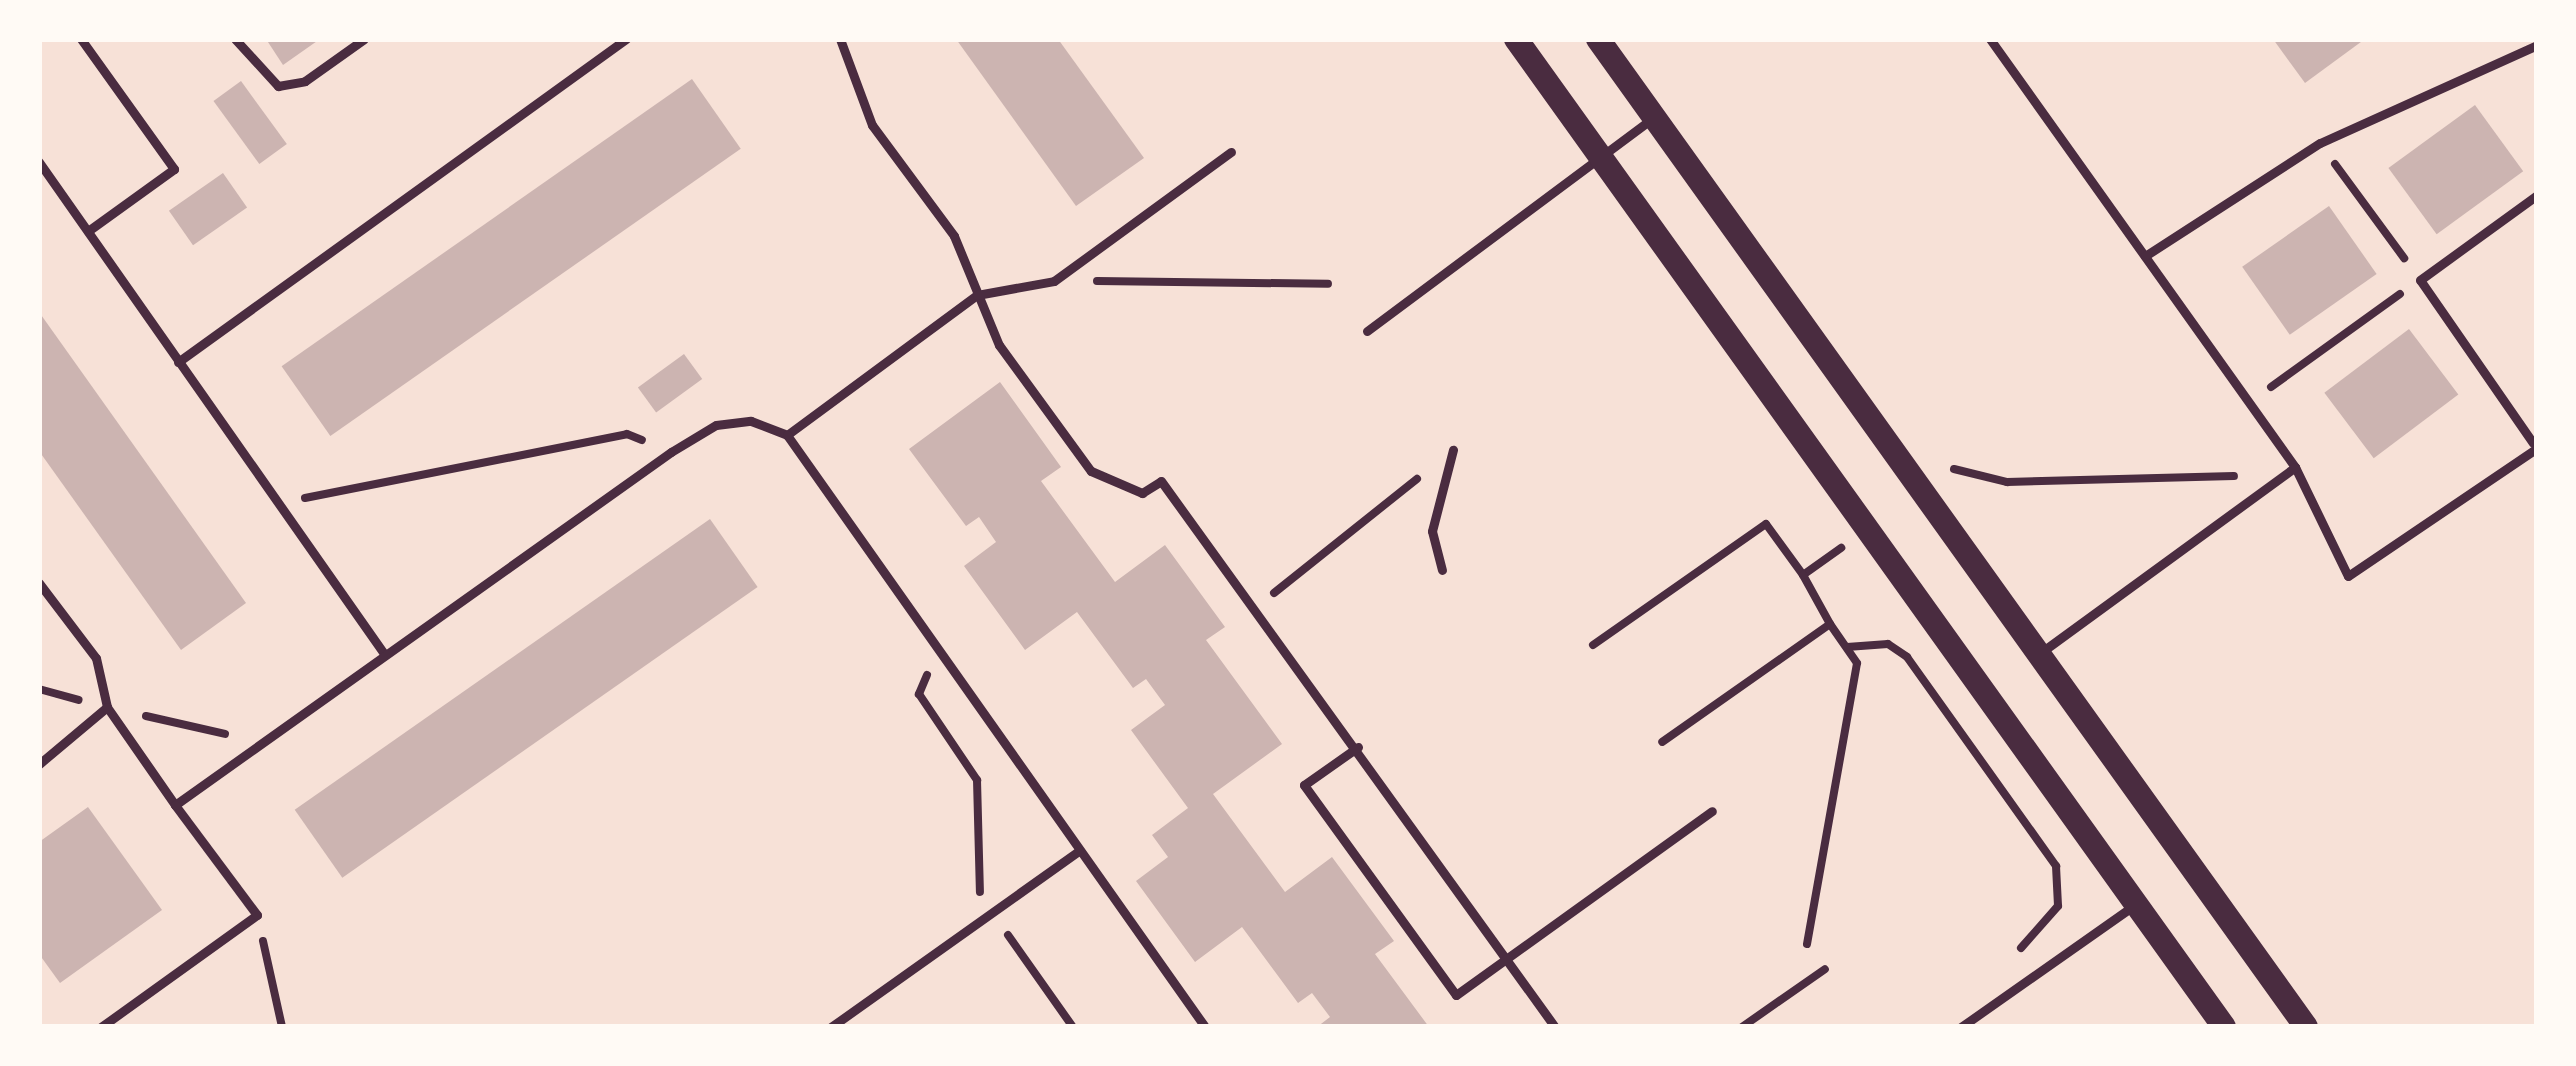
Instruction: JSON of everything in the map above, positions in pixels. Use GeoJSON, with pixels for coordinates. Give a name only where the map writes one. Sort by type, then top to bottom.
{"type":"FeatureCollection","features":[{"type":"Feature","properties":{"kind":"main road"},"geometry":{"type":"LineString","coordinates":[[1516,39],[2224,1027]]}},
{"type":"Feature","properties":{"kind":"main road"},"geometry":{"type":"LineString","coordinates":[[1598,39],[2306,1027]]}},
{"type":"Feature","properties":{"kind":"lane"},"geometry":{"type":"LineString","coordinates":[[81,39],[174,169],[88,231]]}},
{"type":"Feature","properties":{"kind":"lane"},"geometry":{"type":"LineString","coordinates":[[235,39],[278,86],[305,82],[364,39]]}},
{"type":"Feature","properties":{"kind":"lane"},"geometry":{"type":"LineString","coordinates":[[178,362],[626,39]]}},
{"type":"Feature","properties":{"kind":"lane"},"geometry":{"type":"LineString","coordinates":[[840,39],[872,125],[954,236],[999,345],[1090,471],[1142,493],[1161,481],[1358,747],[1555,1027]]}},
{"type":"Feature","properties":{"kind":"lane"},"geometry":{"type":"LineString","coordinates":[[1990,39],[2295,467],[2348,576],[2535,446],[2420,280],[2537,195]]}},
{"type":"Feature","properties":{"kind":"lane"},"geometry":{"type":"LineString","coordinates":[[2145,256],[2320,143],[2535,49]]}},
{"type":"Feature","properties":{"kind":"lane"},"geometry":{"type":"LineString","coordinates":[[1367,331],[1654,117]]}},
{"type":"Feature","properties":{"kind":"lane"},"geometry":{"type":"LineString","coordinates":[[788,435],[977,295],[1054,281],[1231,152]]}},
{"type":"Feature","properties":{"kind":"lane"},"geometry":{"type":"LineString","coordinates":[[39,162],[385,655]]}},
{"type":"Feature","properties":{"kind":"lane"},"geometry":{"type":"LineString","coordinates":[[175,806],[716,425],[752,421],[788,435],[1205,1027]]}},
{"type":"Feature","properties":{"kind":"lane"},"geometry":{"type":"LineString","coordinates":[[1442,570],[1432,530],[1453,450]]}},
{"type":"Feature","properties":{"kind":"lane"},"geometry":{"type":"LineString","coordinates":[[2038,654],[2295,467]]}},
{"type":"Feature","properties":{"kind":"lane"},"geometry":{"type":"LineString","coordinates":[[39,584],[96,658],[107,707],[257,915],[100,1027]]}},
{"type":"Feature","properties":{"kind":"lane"},"geometry":{"type":"LineString","coordinates":[[39,764],[107,707]]}},
{"type":"Feature","properties":{"kind":"lane"},"geometry":{"type":"LineString","coordinates":[[1358,747],[1304,785],[1456,995],[1712,811]]}},
{"type":"Feature","properties":{"kind":"lane"},"geometry":{"type":"LineString","coordinates":[[831,1027],[1078,851]]}},
{"type":"Feature","properties":{"kind":"lane"},"geometry":{"type":"LineString","coordinates":[[1961,1027],[2136,904]]}},
{"type":"Feature","properties":{"kind":"path"},"geometry":{"type":"LineString","coordinates":[[2249,403],[2420,280],[2320,143]]}},
{"type":"Feature","properties":{"kind":"path"},"geometry":{"type":"LineString","coordinates":[[1054,281],[1328,284]]}},
{"type":"Feature","properties":{"kind":"path"},"geometry":{"type":"LineString","coordinates":[[284,502],[627,434],[662,448]]}},
{"type":"Feature","properties":{"kind":"path"},"geometry":{"type":"LineString","coordinates":[[1254,609],[1453,450]]}},
{"type":"Feature","properties":{"kind":"path"},"geometry":{"type":"LineString","coordinates":[[1954,469],[2007,482],[2218,479]]}},
{"type":"Feature","properties":{"kind":"path"},"geometry":{"type":"LineString","coordinates":[[1593,645],[1766,524],[1803,575],[1857,663],[1807,944]]}},
{"type":"Feature","properties":{"kind":"path"},"geometry":{"type":"LineString","coordinates":[[1803,575],[1841,548]]}},
{"type":"Feature","properties":{"kind":"path"},"geometry":{"type":"LineString","coordinates":[[1662,742],[1830,623]]}},
{"type":"Feature","properties":{"kind":"path"},"geometry":{"type":"LineString","coordinates":[[1847,647],[1888,644],[1907,657],[2056,866],[2058,906],[2022,946],[2001,999]]}},
{"type":"Feature","properties":{"kind":"path"},"geometry":{"type":"LineString","coordinates":[[946,659],[920,694],[977,780],[979,877],[992,913],[1072,1027]]}},
{"type":"Feature","properties":{"kind":"path"},"geometry":{"type":"LineString","coordinates":[[257,915],[282,1027]]}},
{"type":"Feature","properties":{"kind":"path"},"geometry":{"type":"LineString","coordinates":[[1742,1027],[1825,969]]}},
{"type":"Feature","properties":{"kind":"building"},"geometry":{"type":"Polygon","coordinates":[[[266,39],[320,39],[283,65],[266,39]]]}},
{"type":"Feature","properties":{"kind":"building"},"geometry":{"type":"Polygon","coordinates":[[[956,39],[1058,39],[1144,158],[1076,206],[956,39]]]}},
{"type":"Feature","properties":{"kind":"building"},"geometry":{"type":"Polygon","coordinates":[[[2273,39],[2365,39],[2305,83],[2273,39]]]}},
{"type":"Feature","properties":{"kind":"building"},"geometry":{"type":"Polygon","coordinates":[[[692,79],[741,149],[330,436],[282,366],[692,79]]]}},
{"type":"Feature","properties":{"kind":"building"},"geometry":{"type":"Polygon","coordinates":[[[241,81],[287,144],[259,164],[213,101],[241,81]]]}},
{"type":"Feature","properties":{"kind":"building"},"geometry":{"type":"Polygon","coordinates":[[[2475,105],[2523,171],[2437,234],[2388,168],[2475,105]]]}},
{"type":"Feature","properties":{"kind":"building"},"geometry":{"type":"Polygon","coordinates":[[[223,173],[247,207],[193,245],[169,211],[223,173]]]}},
{"type":"Feature","properties":{"kind":"building"},"geometry":{"type":"Polygon","coordinates":[[[2329,206],[2377,274],[2290,335],[2242,267],[2329,206]]]}},
{"type":"Feature","properties":{"kind":"building"},"geometry":{"type":"Polygon","coordinates":[[[39,312],[246,603],[181,650],[39,451],[39,312]]]}},
{"type":"Feature","properties":{"kind":"building"},"geometry":{"type":"Polygon","coordinates":[[[2409,329],[2458,394],[2374,458],[2324,393],[2409,329]]]}},
{"type":"Feature","properties":{"kind":"building"},"geometry":{"type":"Polygon","coordinates":[[[684,354],[702,379],[656,413],[638,388],[684,354]]]}},
{"type":"Feature","properties":{"kind":"building"},"geometry":{"type":"Polygon","coordinates":[[[1000,382],[1061,467],[1041,481],[1115,582],[1165,545],[1225,627],[1206,640],[1282,744],[1213,794],[1285,892],[1332,857],[1394,941],[1375,954],[1429,1027],[1317,1027],[1330,1017],[1312,993],[1298,1003],[1242,927],[1195,962],[1136,881],[1168,857],[1152,835],[1188,808],[1131,730],[1165,705],[1146,679],[1133,688],[1077,612],[1025,650],[964,566],[996,542],[979,517],[966,526],[909,449],[1000,382]]]}},
{"type":"Feature","properties":{"kind":"building"},"geometry":{"type":"Polygon","coordinates":[[[710,519],[758,587],[342,878],[295,810],[710,519]]]}},
{"type":"Feature","properties":{"kind":"building"},"geometry":{"type":"Polygon","coordinates":[[[88,807],[162,910],[60,983],[39,954],[39,842],[88,807]]]}}]}
